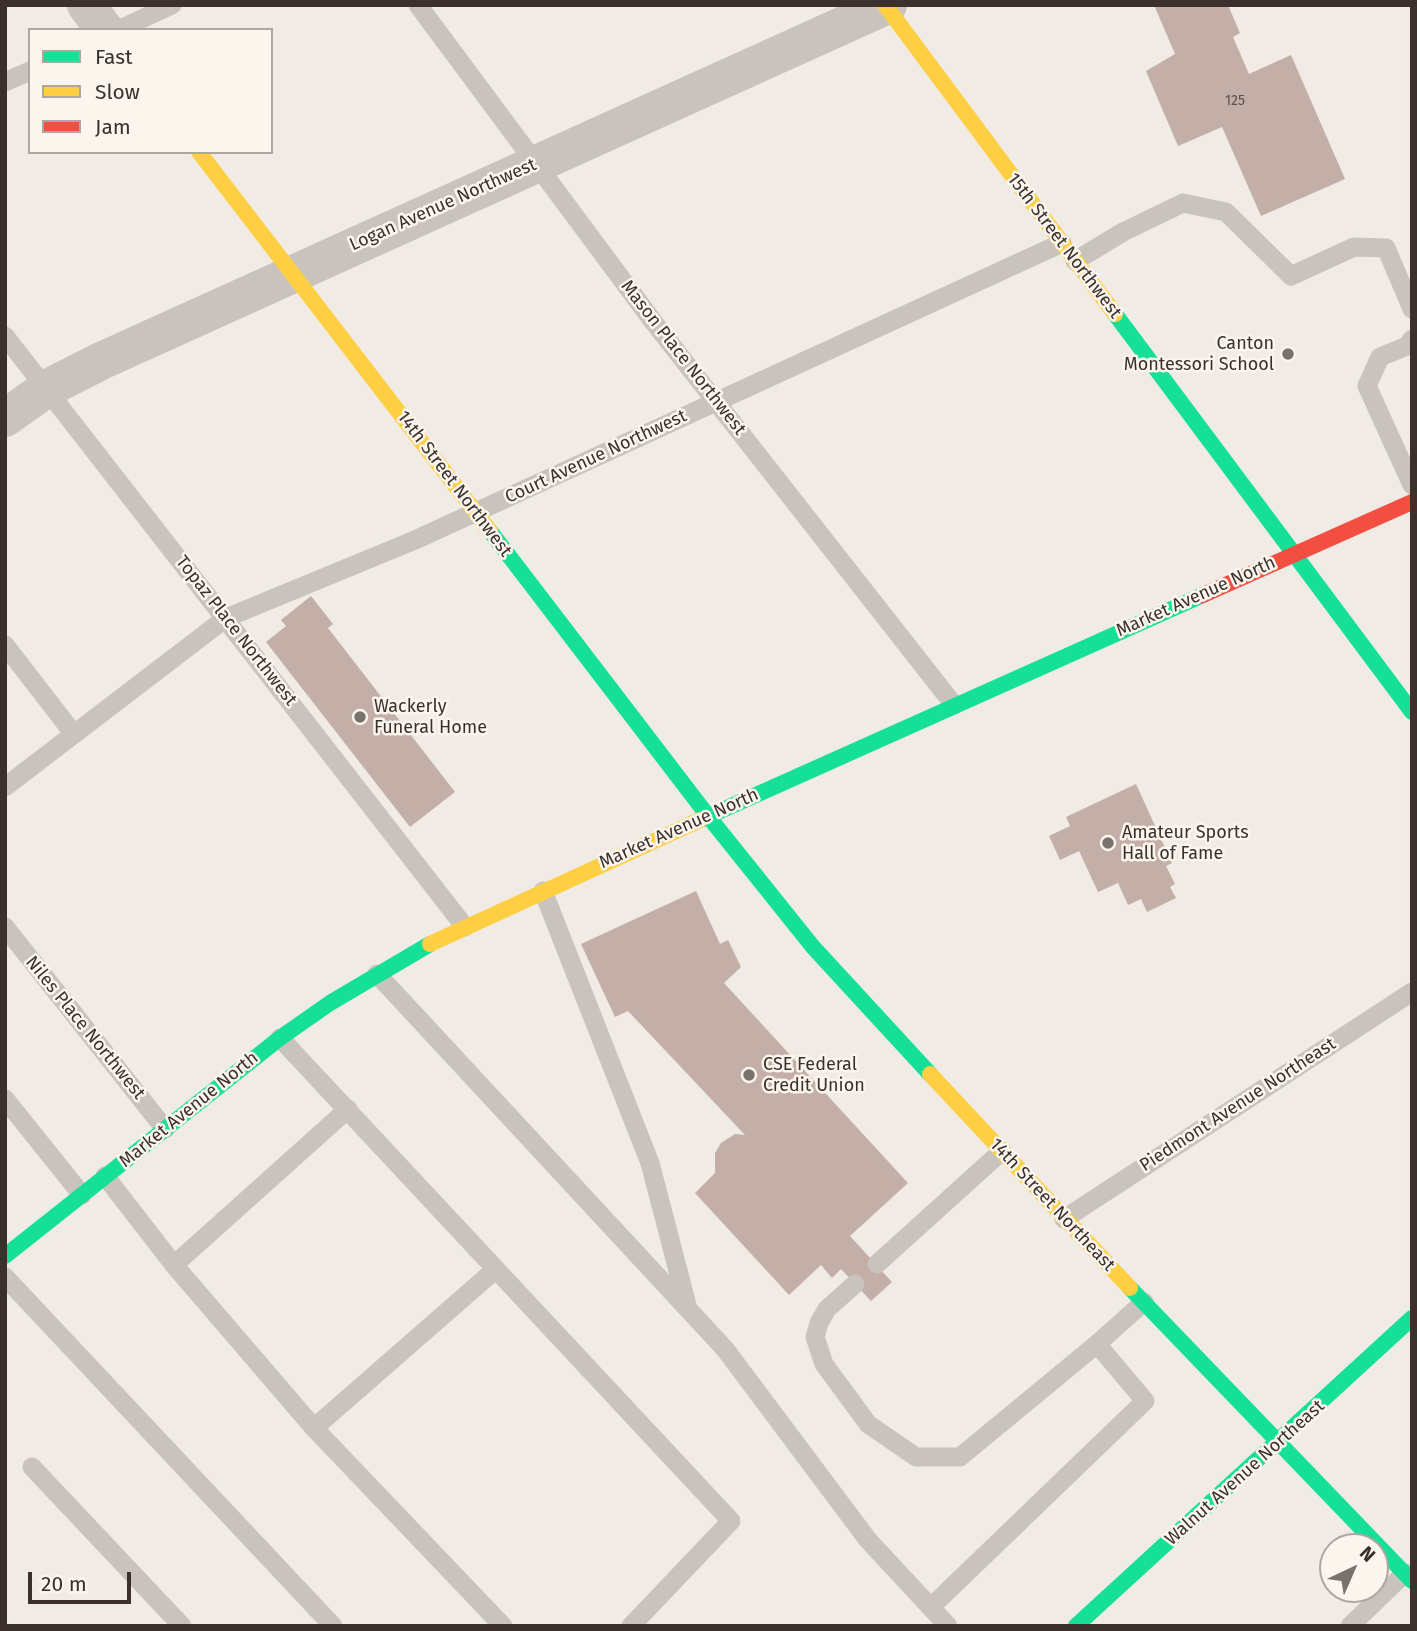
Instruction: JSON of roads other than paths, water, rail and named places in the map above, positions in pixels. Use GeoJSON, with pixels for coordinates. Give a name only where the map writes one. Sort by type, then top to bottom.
{"type":"FeatureCollection","features":[{"type":"Feature","properties":{"kind":"street"},"geometry":{"type":"LineString","coordinates":[[86,5],[103,28]]}},
{"type":"Feature","properties":{"kind":"street","name":"Logan Avenue Northwest"},"geometry":{"type":"LineString","coordinates":[[5,418],[46,389],[292,273],[886,6]]}},
{"type":"Feature","properties":{"kind":"street","name":"15th Street Northwest"},"geometry":{"type":"LineString","coordinates":[[886,6],[1412,712]]}},
{"type":"Feature","properties":{"kind":"street","name":"14th Street Northwest"},"geometry":{"type":"LineString","coordinates":[[201,154],[708,816]]}},
{"type":"Feature","properties":{"kind":"street","name":"Market Avenue North"},"geometry":{"type":"LineString","coordinates":[[7,1252],[280,1038],[377,974],[465,927],[954,705],[1412,502]]}},
{"type":"Feature","properties":{"kind":"street","name":"14th Street Northeast"},"geometry":{"type":"LineString","coordinates":[[708,816],[813,947],[1064,1219],[1408,1577]]}},
{"type":"Feature","properties":{"kind":"street","name":"Walnut Avenue Northeast"},"geometry":{"type":"LineString","coordinates":[[1076,1626],[1279,1443],[1412,1318]]}},
{"type":"Feature","properties":{"kind":"lane"},"geometry":{"type":"LineString","coordinates":[[122,28],[172,5]]}},
{"type":"Feature","properties":{"kind":"lane","name":"Mason Place Northwest"},"geometry":{"type":"LineString","coordinates":[[418,5],[716,402],[954,705]]}},
{"type":"Feature","properties":{"kind":"lane"},"geometry":{"type":"LineString","coordinates":[[5,82],[28,72]]}},
{"type":"Feature","properties":{"kind":"lane"},"geometry":{"type":"LineString","coordinates":[[1075,261],[1123,232],[1183,203],[1226,212],[1291,276],[1354,247],[1386,248],[1412,309]]}},
{"type":"Feature","properties":{"kind":"lane","name":"Court Avenue Northwest"},"geometry":{"type":"LineString","coordinates":[[5,786],[226,618],[475,512],[1062,243]]}},
{"type":"Feature","properties":{"kind":"lane","name":"Topaz Place Northwest"},"geometry":{"type":"LineString","coordinates":[[5,336],[465,927]]}},
{"type":"Feature","properties":{"kind":"lane"},"geometry":{"type":"LineString","coordinates":[[1412,339],[1407,346],[1380,357],[1367,386],[1412,485]]}},
{"type":"Feature","properties":{"kind":"lane"},"geometry":{"type":"LineString","coordinates":[[5,645],[73,733]]}},
{"type":"Feature","properties":{"kind":"lane"},"geometry":{"type":"LineString","coordinates":[[543,891],[650,1163],[688,1312]]}},
{"type":"Feature","properties":{"kind":"lane","name":"Niles Place Northwest"},"geometry":{"type":"LineString","coordinates":[[5,928],[165,1129]]}},
{"type":"Feature","properties":{"kind":"lane"},"geometry":{"type":"LineString","coordinates":[[377,974],[724,1349],[868,1540],[948,1626]]}},
{"type":"Feature","properties":{"kind":"lane","name":"Piedmont Avenue Northeast"},"geometry":{"type":"LineString","coordinates":[[1064,1219],[1412,992]]}},
{"type":"Feature","properties":{"kind":"lane"},"geometry":{"type":"LineString","coordinates":[[280,1038],[731,1521],[631,1626]]}},
{"type":"Feature","properties":{"kind":"lane"},"geometry":{"type":"LineString","coordinates":[[5,1099],[82,1195]]}},
{"type":"Feature","properties":{"kind":"lane"},"geometry":{"type":"LineString","coordinates":[[174,1265],[348,1110]]}},
{"type":"Feature","properties":{"kind":"lane"},"geometry":{"type":"LineString","coordinates":[[877,1264],[1002,1151]]}},
{"type":"Feature","properties":{"kind":"lane"},"geometry":{"type":"LineString","coordinates":[[106,1176],[174,1265],[314,1428],[503,1626]]}},
{"type":"Feature","properties":{"kind":"lane"},"geometry":{"type":"LineString","coordinates":[[314,1428],[496,1269]]}},
{"type":"Feature","properties":{"kind":"lane"},"geometry":{"type":"LineString","coordinates":[[5,1277],[333,1626]]}},
{"type":"Feature","properties":{"kind":"lane"},"geometry":{"type":"LineString","coordinates":[[855,1284],[827,1309],[819,1324],[815,1337],[824,1364],[868,1424],[916,1457],[960,1457],[1144,1302]]}},
{"type":"Feature","properties":{"kind":"lane"},"geometry":{"type":"LineString","coordinates":[[931,1607],[1145,1401],[1097,1344]]}},
{"type":"Feature","properties":{"kind":"lane"},"geometry":{"type":"LineString","coordinates":[[32,1467],[182,1626]]}},
{"type":"Feature","properties":{"kind":"lane"},"geometry":{"type":"LineString","coordinates":[[1350,1626],[1408,1577]]}},
{"type":"Feature","properties":{"kind":"place","name":"Canton Montessori School"},"geometry":{"type":"Point","coordinates":[1288,354]}},
{"type":"Feature","properties":{"kind":"place","name":"Wackerly Funeral Home"},"geometry":{"type":"Point","coordinates":[360,717]}},
{"type":"Feature","properties":{"kind":"place","name":"Amateur Sports Hall of Fame"},"geometry":{"type":"Point","coordinates":[1108,843]}},
{"type":"Feature","properties":{"kind":"place","name":"CSE Federal Credit Union"},"geometry":{"type":"Point","coordinates":[749,1075]}}]}
